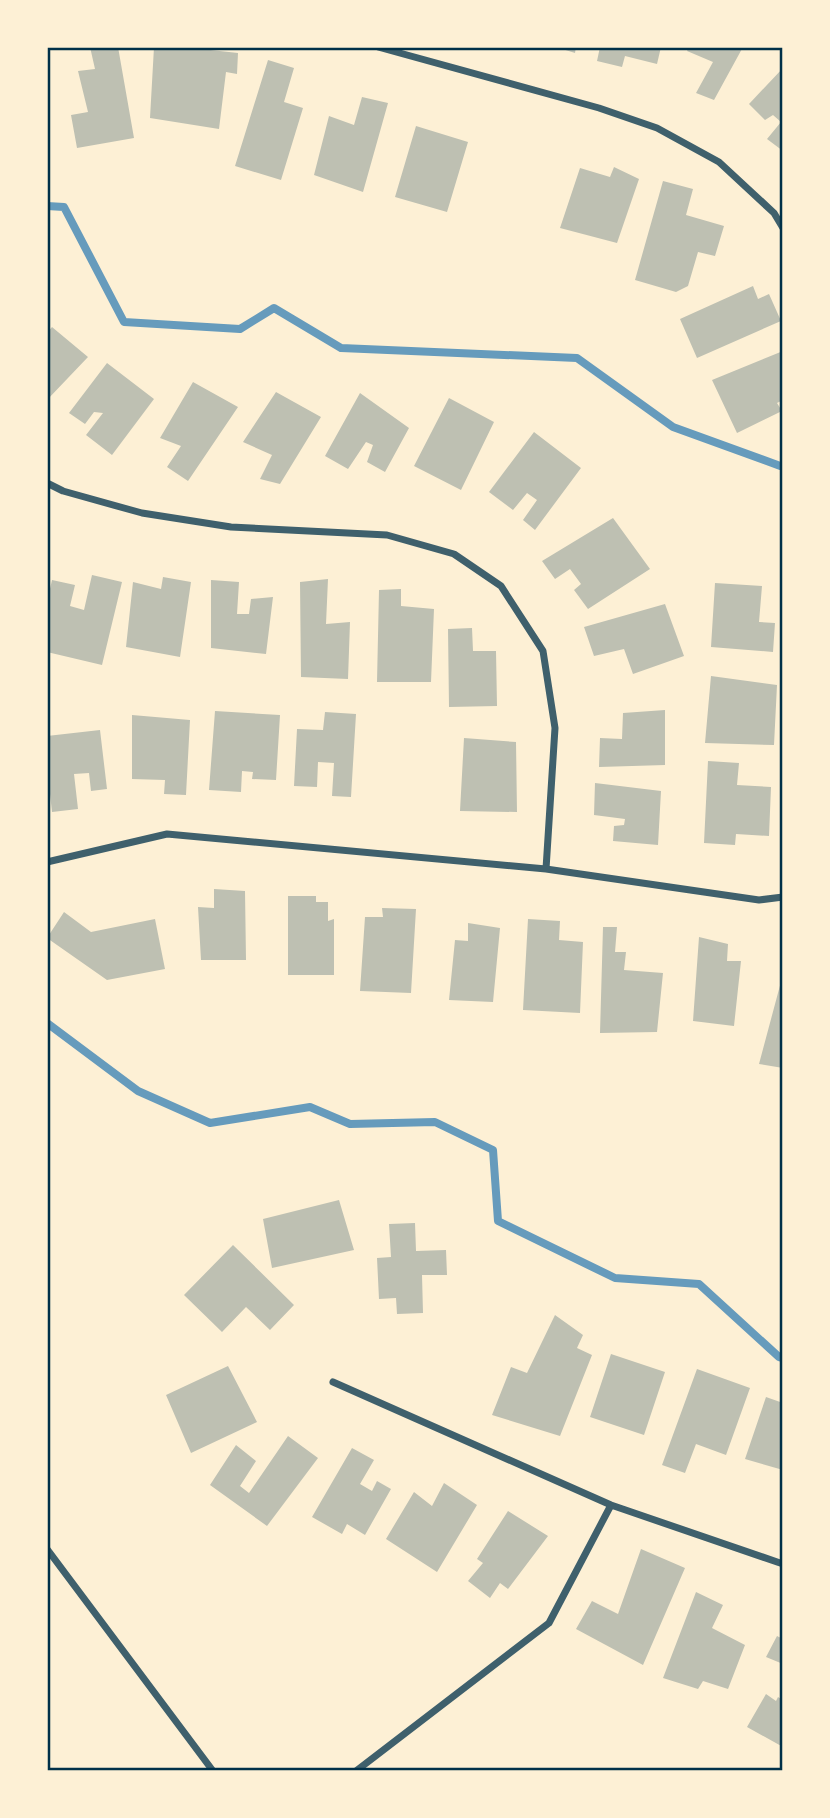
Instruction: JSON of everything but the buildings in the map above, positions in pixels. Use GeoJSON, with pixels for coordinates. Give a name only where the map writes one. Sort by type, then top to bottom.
{"type":"FeatureCollection","features":[{"type":"Feature","properties":{"kind":"street"},"geometry":{"type":"LineString","coordinates":[[378,47],[599,108],[657,128],[719,162],[774,213],[783,228]]}},
{"type":"Feature","properties":{"kind":"street"},"geometry":{"type":"LineString","coordinates":[[47,483],[63,491],[142,513],[231,527],[387,535],[454,554],[502,586],[543,651],[551,702],[555,728],[546,869]]}},
{"type":"Feature","properties":{"kind":"street"},"geometry":{"type":"LineString","coordinates":[[47,862],[167,834],[546,869],[759,900],[783,897]]}},
{"type":"Feature","properties":{"kind":"street"},"geometry":{"type":"LineString","coordinates":[[333,1382],[611,1505],[783,1564]]}},
{"type":"Feature","properties":{"kind":"street"},"geometry":{"type":"LineString","coordinates":[[356,1771],[548,1622],[611,1505]]}},
{"type":"Feature","properties":{"kind":"street"},"geometry":{"type":"LineString","coordinates":[[47,1549],[213,1771]]}},
{"type":"Feature","properties":{"kind":"waterway"},"geometry":{"type":"LineString","coordinates":[[47,206],[64,207],[124,322],[240,329],[274,308],[341,348],[577,358],[673,427],[783,467]]}},
{"type":"Feature","properties":{"kind":"waterway"},"geometry":{"type":"LineString","coordinates":[[47,1023],[138,1091],[210,1123],[310,1107],[350,1124],[435,1122],[493,1150],[498,1221],[615,1278],[699,1284],[783,1358]]}}]}
